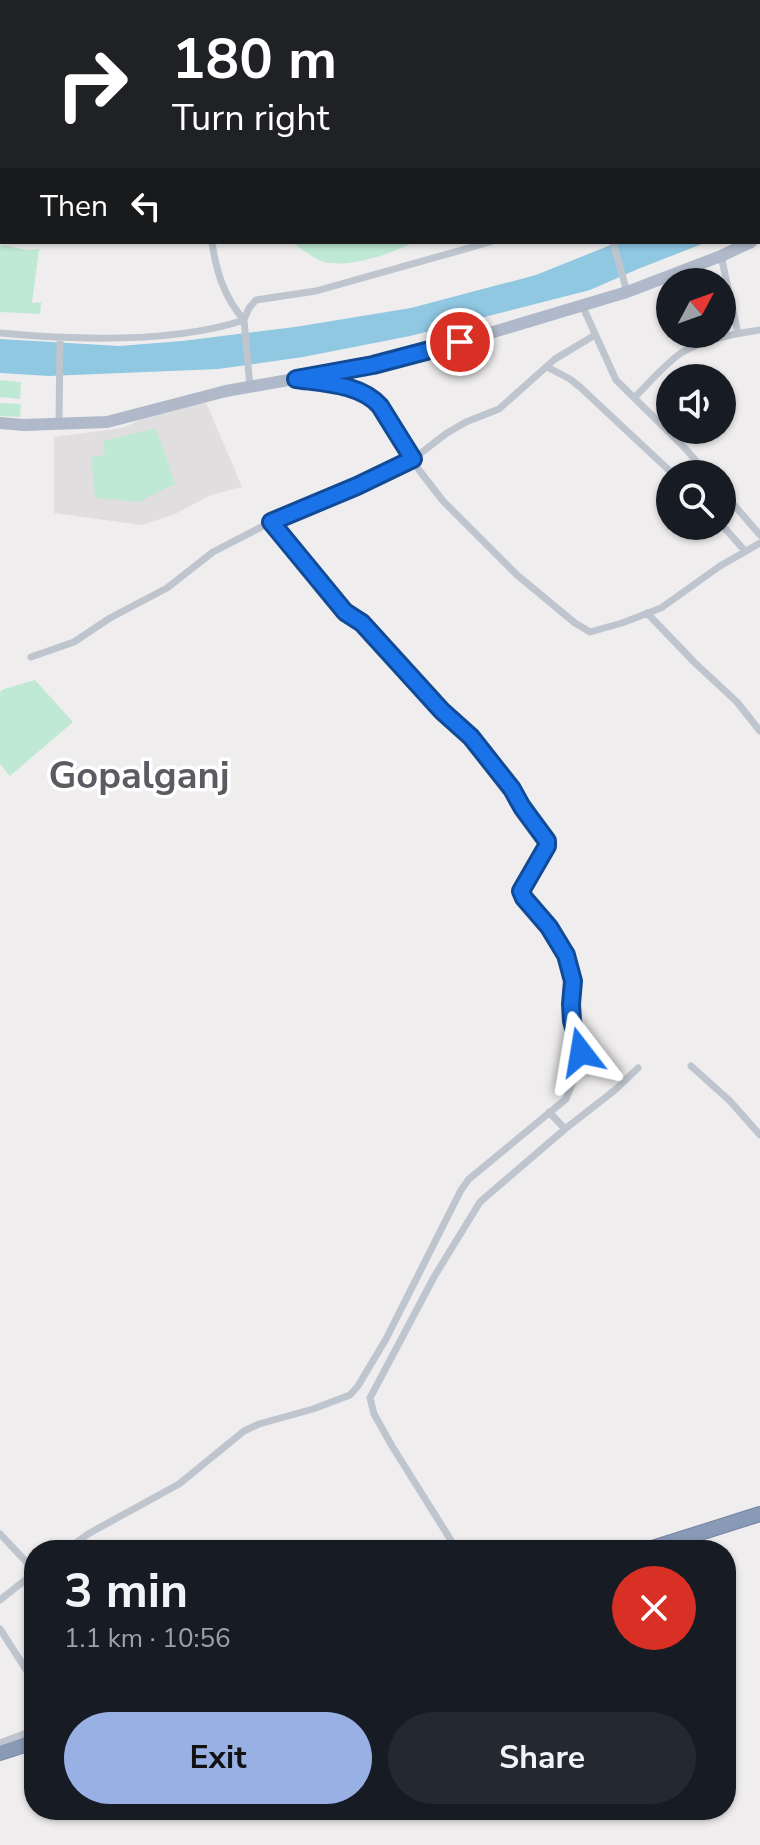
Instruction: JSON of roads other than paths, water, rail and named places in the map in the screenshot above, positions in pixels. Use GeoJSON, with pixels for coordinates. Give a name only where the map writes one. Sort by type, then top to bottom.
{"type":"FeatureCollection","features":[{"type":"Feature","properties":{"kind":"highway"},"geometry":{"type":"LineString","coordinates":[[678,1540],[760,1514]]}},
{"type":"Feature","properties":{"kind":"highway"},"geometry":{"type":"LineString","coordinates":[[0,1753],[24,1745]]}},
{"type":"Feature","properties":{"kind":"main road"},"geometry":{"type":"LineString","coordinates":[[698,268],[747,244]]}},
{"type":"Feature","properties":{"kind":"main road"},"geometry":{"type":"LineString","coordinates":[[0,423],[118,420],[249,381],[296,379],[422,353],[656,284]]}},
{"type":"Feature","properties":{"kind":"street"},"geometry":{"type":"LineString","coordinates":[[212,244],[217,272],[244,323]]}},
{"type":"Feature","properties":{"kind":"street"},"geometry":{"type":"LineString","coordinates":[[249,381],[244,323],[249,308],[256,300],[316,291],[483,244]]}},
{"type":"Feature","properties":{"kind":"street"},"geometry":{"type":"LineString","coordinates":[[614,244],[627,292]]}},
{"type":"Feature","properties":{"kind":"street"},"geometry":{"type":"LineString","coordinates":[[721,256],[738,333],[760,330]]}},
{"type":"Feature","properties":{"kind":"street"},"geometry":{"type":"LineString","coordinates":[[582,305],[616,380],[695,460]]}},
{"type":"Feature","properties":{"kind":"street"},"geometry":{"type":"LineString","coordinates":[[0,333],[116,338],[195,332],[244,323]]}},
{"type":"Feature","properties":{"kind":"street"},"geometry":{"type":"LineString","coordinates":[[31,657],[74,642],[110,618],[167,588],[213,552],[271,522],[413,459],[447,433],[499,409],[547,367],[595,335]]}},
{"type":"Feature","properties":{"kind":"street"},"geometry":{"type":"LineString","coordinates":[[59,423],[60,337]]}},
{"type":"Feature","properties":{"kind":"street"},"geometry":{"type":"LineString","coordinates":[[635,397],[681,354],[692,348]]}},
{"type":"Feature","properties":{"kind":"street"},"geometry":{"type":"LineString","coordinates":[[547,367],[580,387],[658,460]]}},
{"type":"Feature","properties":{"kind":"street"},"geometry":{"type":"LineString","coordinates":[[296,379],[347,388],[374,400],[443,501],[517,575],[590,632],[661,608],[720,566],[760,543]]}},
{"type":"Feature","properties":{"kind":"street"},"geometry":{"type":"LineString","coordinates":[[736,507],[760,535]]}},
{"type":"Feature","properties":{"kind":"street"},"geometry":{"type":"LineString","coordinates":[[80,1540],[179,1484],[244,1431],[350,1395],[359,1387],[461,1190],[469,1179],[566,1099],[581,1052],[572,1021],[573,981],[566,955],[521,891],[547,841],[512,789],[471,737],[442,711],[362,623],[345,612],[271,522]]}},
{"type":"Feature","properties":{"kind":"street"},"geometry":{"type":"LineString","coordinates":[[735,540],[745,551]]}},
{"type":"Feature","properties":{"kind":"street"},"geometry":{"type":"LineString","coordinates":[[647,613],[737,702],[760,731]]}},
{"type":"Feature","properties":{"kind":"street"},"geometry":{"type":"LineString","coordinates":[[691,1066],[730,1101],[760,1135]]}},
{"type":"Feature","properties":{"kind":"street"},"geometry":{"type":"LineString","coordinates":[[369,1398],[434,1277],[480,1202],[638,1068]]}},
{"type":"Feature","properties":{"kind":"street"},"geometry":{"type":"LineString","coordinates":[[551,1114],[564,1128]]}},
{"type":"Feature","properties":{"kind":"street"},"geometry":{"type":"LineString","coordinates":[[359,1387],[369,1398],[374,1414],[392,1446],[451,1540]]}},
{"type":"Feature","properties":{"kind":"street"},"geometry":{"type":"LineString","coordinates":[[0,1534],[24,1560]]}},
{"type":"Feature","properties":{"kind":"street"},"geometry":{"type":"LineString","coordinates":[[0,1600],[24,1580]]}},
{"type":"Feature","properties":{"kind":"street"},"geometry":{"type":"LineString","coordinates":[[0,1629],[24,1666]]}},
{"type":"Feature","properties":{"kind":"street"},"geometry":{"type":"LineString","coordinates":[[0,1743],[24,1734]]}},
{"type":"Feature","properties":{"kind":"water"},"geometry":{"type":"Polygon","coordinates":[[[613,244],[702,244],[590,290],[410,336],[303,357],[218,369],[49,376],[0,373],[0,339],[119,346],[182,341],[411,308],[536,275],[613,244]]]}},
{"type":"Feature","properties":{"kind":"district","name":"Gopalganj"},"geometry":{"type":"Point","coordinates":[139,775]}}]}
